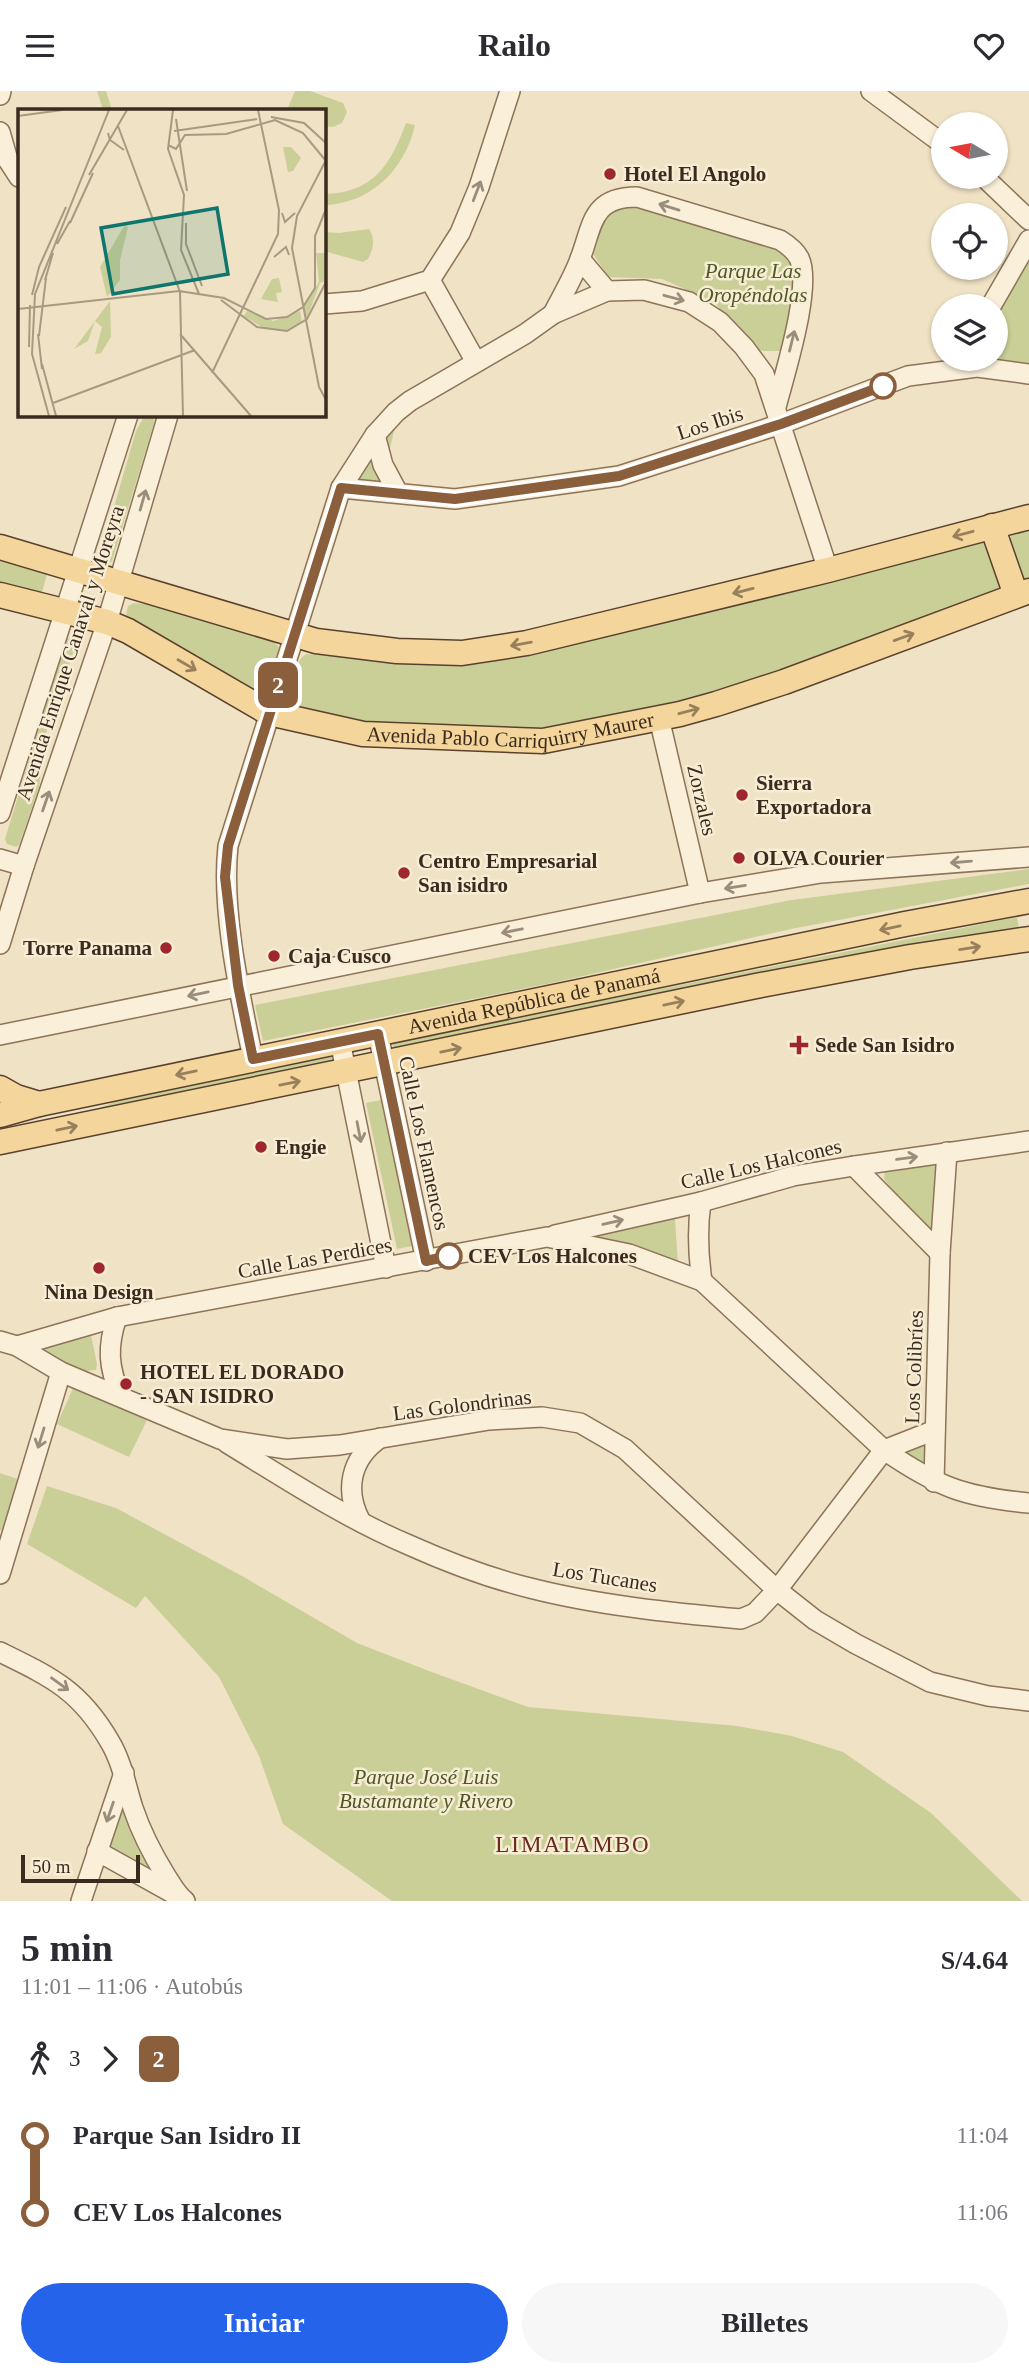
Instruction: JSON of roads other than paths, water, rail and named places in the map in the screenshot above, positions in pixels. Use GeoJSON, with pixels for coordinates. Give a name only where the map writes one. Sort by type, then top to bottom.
{"type":"FeatureCollection","features":[{"type":"Feature","properties":{"kind":"main road"},"geometry":{"type":"LineString","coordinates":[[0,547],[316,641],[397,651],[462,653],[527,643],[828,570],[1029,517]]}},
{"type":"Feature","properties":{"kind":"main road"},"geometry":{"type":"LineString","coordinates":[[992,526],[1022,593]]}},
{"type":"Feature","properties":{"kind":"main road","name":"Avenida Pablo Carriquirry Maurer"},"geometry":{"type":"LineString","coordinates":[[0,595],[107,622],[128,631],[269,713],[363,734],[543,741],[716,704],[784,682],[1022,593]]}},
{"type":"Feature","properties":{"kind":"main road","name":"Avenida República de Panamá"},"geometry":{"type":"LineString","coordinates":[[0,1115],[39,1104],[253,1059],[1029,901]]}},
{"type":"Feature","properties":{"kind":"main road","name":"Avenida República de Panamá"},"geometry":{"type":"LineString","coordinates":[[0,1142],[756,986],[910,957],[1029,939]]}},
{"type":"Feature","properties":{"kind":"main road"},"geometry":{"type":"LineString","coordinates":[[0,1088],[16,1097],[39,1104]]}},
{"type":"Feature","properties":{"kind":"street"},"geometry":{"type":"LineString","coordinates":[[326,304],[362,301],[430,280],[460,233],[479,187],[510,91]]}},
{"type":"Feature","properties":{"kind":"street"},"geometry":{"type":"LineString","coordinates":[[871,91],[931,135]]}},
{"type":"Feature","properties":{"kind":"street"},"geometry":{"type":"LineString","coordinates":[[0,132],[8,160],[18,175]]}},
{"type":"Feature","properties":{"kind":"street"},"geometry":{"type":"LineString","coordinates":[[997,189],[1029,220]]}},
{"type":"Feature","properties":{"kind":"street"},"geometry":{"type":"LineString","coordinates":[[553,314],[580,259],[589,226],[603,206],[622,197],[637,197],[780,240],[800,259],[803,271],[798,318],[778,416]]}},
{"type":"Feature","properties":{"kind":"street"},"geometry":{"type":"LineString","coordinates":[[998,294],[1029,240]]}},
{"type":"Feature","properties":{"kind":"street"},"geometry":{"type":"LineString","coordinates":[[580,259],[607,291]]}},
{"type":"Feature","properties":{"kind":"street"},"geometry":{"type":"LineString","coordinates":[[430,280],[476,362]]}},
{"type":"Feature","properties":{"kind":"street"},"geometry":{"type":"LineString","coordinates":[[253,1059],[238,985],[225,877],[228,846],[341,488],[375,435],[403,406],[525,334],[553,314],[607,291],[644,290],[689,302],[720,322],[744,347],[764,374],[828,570]]}},
{"type":"Feature","properties":{"kind":"street"},"geometry":{"type":"LineString","coordinates":[[908,376],[931,363]]}},
{"type":"Feature","properties":{"kind":"street","name":"Los Ibis"},"geometry":{"type":"LineString","coordinates":[[1008,370],[1029,374]]}},
{"type":"Feature","properties":{"kind":"street","name":"Los Ibis"},"geometry":{"type":"LineString","coordinates":[[341,488],[455,499],[619,476],[778,416],[908,376],[933,371]]}},
{"type":"Feature","properties":{"kind":"street","name":"Avenida Enrique Canaval y Moreyra"},"geometry":{"type":"LineString","coordinates":[[0,813],[127,417]]}},
{"type":"Feature","properties":{"kind":"street","name":"Avenida Enrique Canaval y Moreyra"},"geometry":{"type":"LineString","coordinates":[[0,944],[107,622],[167,417]]}},
{"type":"Feature","properties":{"kind":"street"},"geometry":{"type":"LineString","coordinates":[[375,435],[383,465],[398,493]]}},
{"type":"Feature","properties":{"kind":"street","name":"Zorzales"},"geometry":{"type":"LineString","coordinates":[[659,718],[700,893]]}},
{"type":"Feature","properties":{"kind":"street"},"geometry":{"type":"LineString","coordinates":[[0,1035],[700,893],[821,873],[1029,857]]}},
{"type":"Feature","properties":{"kind":"street"},"geometry":{"type":"LineString","coordinates":[[0,859],[24,866]]}},
{"type":"Feature","properties":{"kind":"street","name":"Calle Los Flamencos"},"geometry":{"type":"LineString","coordinates":[[378,1034],[426,1261]]}},
{"type":"Feature","properties":{"kind":"street"},"geometry":{"type":"LineString","coordinates":[[340,1041],[386,1268]]}},
{"type":"Feature","properties":{"kind":"street","name":"Calle Los Halcones"},"geometry":{"type":"LineString","coordinates":[[547,1237],[701,1202],[793,1176],[1029,1141]]}},
{"type":"Feature","properties":{"kind":"street","name":"Los Colibríes"},"geometry":{"type":"LineString","coordinates":[[934,1482],[940,1253],[947,1152]]}},
{"type":"Feature","properties":{"kind":"street"},"geometry":{"type":"LineString","coordinates":[[853,1166],[940,1253]]}},
{"type":"Feature","properties":{"kind":"street"},"geometry":{"type":"LineString","coordinates":[[701,1202],[697,1250],[702,1281]]}},
{"type":"Feature","properties":{"kind":"street","name":"Calle Las Perdices"},"geometry":{"type":"LineString","coordinates":[[8,1343],[117,1317],[547,1237],[629,1254],[702,1281],[884,1450],[934,1482],[981,1498],[1029,1503]]}},
{"type":"Feature","properties":{"kind":"street"},"geometry":{"type":"LineString","coordinates":[[117,1317],[110,1337],[109,1357],[113,1378],[121,1396]]}},
{"type":"Feature","properties":{"kind":"street","name":"Las Golondrinas"},"geometry":{"type":"LineString","coordinates":[[8,1343],[61,1373],[220,1439],[298,1449],[340,1445],[489,1420],[542,1417],[580,1423],[625,1449],[777,1590],[825,1626],[930,1682],[988,1696],[1029,1701]]}},
{"type":"Feature","properties":{"kind":"street"},"geometry":{"type":"LineString","coordinates":[[0,1574],[61,1373]]}},
{"type":"Feature","properties":{"kind":"street"},"geometry":{"type":"LineString","coordinates":[[884,1450],[935,1430]]}},
{"type":"Feature","properties":{"kind":"street"},"geometry":{"type":"LineString","coordinates":[[361,1522],[351,1497],[352,1476],[360,1456],[381,1438]]}},
{"type":"Feature","properties":{"kind":"street","name":"Los Tucanes"},"geometry":{"type":"LineString","coordinates":[[220,1439],[361,1522],[409,1545],[473,1569],[560,1595],[741,1619],[755,1613],[777,1590],[884,1450]]}},
{"type":"Feature","properties":{"kind":"street"},"geometry":{"type":"LineString","coordinates":[[0,1652],[55,1680],[76,1697],[95,1718],[124,1773],[144,1835],[155,1859],[182,1899]]}},
{"type":"Feature","properties":{"kind":"street"},"geometry":{"type":"LineString","coordinates":[[81,1901],[124,1773]]}},
{"type":"Feature","properties":{"kind":"street"},"geometry":{"type":"LineString","coordinates":[[97,1851],[182,1899]]}},
{"type":"Feature","properties":{"kind":"place","name":"Hotel El Angolo"},"geometry":{"type":"Point","coordinates":[610,174]}},
{"type":"Feature","properties":{"kind":"place","name":"Sierra Exportadora"},"geometry":{"type":"Point","coordinates":[742,795]}},
{"type":"Feature","properties":{"kind":"place","name":"OLVA Courier"},"geometry":{"type":"Point","coordinates":[739,858]}},
{"type":"Feature","properties":{"kind":"place","name":"Centro Empresarial San isidro"},"geometry":{"type":"Point","coordinates":[404,873]}},
{"type":"Feature","properties":{"kind":"place","name":"Torre Panama"},"geometry":{"type":"Point","coordinates":[166,948]}},
{"type":"Feature","properties":{"kind":"place","name":"Caja Cusco"},"geometry":{"type":"Point","coordinates":[274,956]}},
{"type":"Feature","properties":{"kind":"place","name":"Sede San Isidro"},"geometry":{"type":"Point","coordinates":[799,1045]}},
{"type":"Feature","properties":{"kind":"place","name":"Engie"},"geometry":{"type":"Point","coordinates":[261,1147]}},
{"type":"Feature","properties":{"kind":"place","name":"CEV Los Halcones"},"geometry":{"type":"Point","coordinates":[449,1256]}},
{"type":"Feature","properties":{"kind":"place","name":"Nina Design"},"geometry":{"type":"Point","coordinates":[99,1268]}},
{"type":"Feature","properties":{"kind":"place","name":"HOTEL EL DORADO - SAN ISIDRO"},"geometry":{"type":"Point","coordinates":[126,1384]}},
{"type":"Feature","properties":{"kind":"district","name":"LIMATAMBO"},"geometry":{"type":"Point","coordinates":[573,1844]}},
{"type":"Feature","properties":{"kind":"park label","name":"Parque Las Oropéndolas"},"geometry":{"type":"Point","coordinates":[753,283]}},
{"type":"Feature","properties":{"kind":"park label","name":"Parque José Luis Bustamante y Rivero"},"geometry":{"type":"Point","coordinates":[426,1789]}}]}
